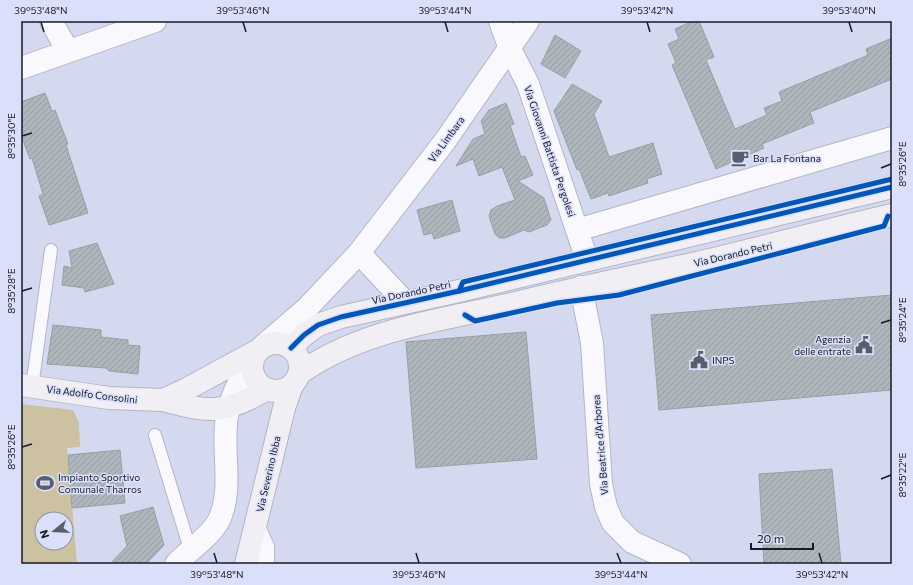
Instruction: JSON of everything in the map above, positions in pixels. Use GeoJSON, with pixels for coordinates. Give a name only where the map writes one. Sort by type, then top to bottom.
{"type":"FeatureCollection","features":[{"type":"Feature","properties":{"kind":"street"},"geometry":{"type":"LineString","coordinates":[[51,21],[68,51]]}},
{"type":"Feature","properties":{"kind":"street"},"geometry":{"type":"LineString","coordinates":[[21,68],[155,21]]}},
{"type":"Feature","properties":{"kind":"street","name":"Via Giovanni Battista Pergolesi"},"geometry":{"type":"LineString","coordinates":[[500,21],[510,49],[528,84],[587,260]]}},
{"type":"Feature","properties":{"kind":"street","name":"Via Limbara"},"geometry":{"type":"LineString","coordinates":[[258,352],[308,308],[359,253],[446,141],[528,21]]}},
{"type":"Feature","properties":{"kind":"street"},"geometry":{"type":"LineString","coordinates":[[577,230],[892,138]]}},
{"type":"Feature","properties":{"kind":"street","name":"Via Dorando Petri"},"geometry":{"type":"LineString","coordinates":[[289,346],[318,325],[341,317],[459,291],[892,187]]}},
{"type":"Feature","properties":{"kind":"street","name":"Via Dorando Petri"},"geometry":{"type":"LineString","coordinates":[[296,379],[315,362],[351,345],[396,330],[581,287],[697,263],[892,215]]}},
{"type":"Feature","properties":{"kind":"street"},"geometry":{"type":"LineString","coordinates":[[359,253],[405,302]]}},
{"type":"Feature","properties":{"kind":"street","name":"Via Beatrice d'Arborea"},"geometry":{"type":"LineString","coordinates":[[581,287],[592,343],[601,484],[606,507],[613,523],[632,542],[680,564]]}},
{"type":"Feature","properties":{"kind":"street","name":"Via Limbara"},"geometry":{"type":"LineString","coordinates":[[289,346],[308,308]]}},
{"type":"Feature","properties":{"kind":"street"},"geometry":{"type":"LineString","coordinates":[[185,558],[214,526],[220,515],[225,497],[227,416],[236,388],[258,352],[278,342],[289,346],[299,359],[296,379],[281,391],[267,389],[256,380],[252,365],[258,352]]}},
{"type":"Feature","properties":{"kind":"street","name":"Via Adolfo Consolini"},"geometry":{"type":"LineString","coordinates":[[164,400],[258,352]]}},
{"type":"Feature","properties":{"kind":"street","name":"Via Severino Ibba"},"geometry":{"type":"LineString","coordinates":[[246,564],[282,414],[296,379]]}},
{"type":"Feature","properties":{"kind":"street","name":"Via Adolfo Consolini"},"geometry":{"type":"LineString","coordinates":[[26,386],[109,398],[164,400],[190,408],[207,410],[217,410],[230,406],[267,389]]}},
{"type":"Feature","properties":{"kind":"street"},"geometry":{"type":"LineString","coordinates":[[255,530],[263,547],[263,564]]}},
{"type":"Feature","properties":{"kind":"lane"},"geometry":{"type":"LineString","coordinates":[[26,386],[51,250]]}},
{"type":"Feature","properties":{"kind":"lane"},"geometry":{"type":"LineString","coordinates":[[155,435],[185,558]]}},
{"type":"Feature","properties":{"kind":"shaded area","name":"Impianto Sportivo Comunale Tharros"},"geometry":{"type":"Polygon","coordinates":[[[21,404],[73,410],[79,423],[80,447],[67,448],[72,511],[34,511],[34,551],[74,551],[74,529],[77,564],[21,564],[21,404]]]}},
{"type":"Feature","properties":{"kind":"building"},"geometry":{"type":"Polygon","coordinates":[[[693,21],[699,21],[714,57],[706,60],[735,129],[767,115],[764,108],[782,101],[779,92],[868,55],[866,49],[892,38],[892,79],[810,112],[814,123],[762,144],[764,148],[716,169],[672,65],[676,63],[668,44],[679,39],[675,29],[693,21]]]}},
{"type":"Feature","properties":{"kind":"building"},"geometry":{"type":"Polygon","coordinates":[[[555,35],[581,51],[565,78],[541,64],[555,35]]]}},
{"type":"Feature","properties":{"kind":"building"},"geometry":{"type":"Polygon","coordinates":[[[572,84],[602,101],[594,114],[609,157],[653,143],[662,174],[647,179],[648,183],[609,196],[608,193],[591,199],[579,169],[577,170],[554,111],[572,84]]]}},
{"type":"Feature","properties":{"kind":"building"},"geometry":{"type":"Polygon","coordinates":[[[45,93],[52,111],[55,110],[68,144],[66,145],[88,213],[49,225],[39,196],[43,194],[32,158],[30,159],[21,135],[21,102],[45,93]]]}},
{"type":"Feature","properties":{"kind":"building"},"geometry":{"type":"Polygon","coordinates":[[[506,103],[514,124],[510,125],[521,157],[525,156],[533,175],[518,181],[544,198],[551,220],[547,225],[529,232],[524,230],[505,238],[499,238],[495,234],[489,216],[491,210],[497,206],[515,200],[502,167],[479,176],[473,159],[456,166],[473,139],[485,134],[481,121],[489,110],[506,103]]]}},
{"type":"Feature","properties":{"kind":"building"},"geometry":{"type":"Polygon","coordinates":[[[452,200],[460,231],[434,239],[432,233],[424,235],[417,210],[452,200]]]}},
{"type":"Feature","properties":{"kind":"building"},"geometry":{"type":"Polygon","coordinates":[[[97,243],[114,284],[85,292],[84,288],[62,285],[64,266],[72,268],[69,251],[97,243]]]}},
{"type":"Feature","properties":{"kind":"building"},"geometry":{"type":"Polygon","coordinates":[[[892,295],[892,390],[659,410],[651,315],[892,295]]]}},
{"type":"Feature","properties":{"kind":"building"},"geometry":{"type":"Polygon","coordinates":[[[53,325],[101,330],[101,337],[128,340],[128,345],[140,346],[138,374],[109,371],[106,368],[47,364],[53,325]]]}},
{"type":"Feature","properties":{"kind":"building"},"geometry":{"type":"Polygon","coordinates":[[[526,332],[537,459],[416,468],[406,342],[526,332]]]}},
{"type":"Feature","properties":{"kind":"building"},"geometry":{"type":"Polygon","coordinates":[[[120,450],[125,503],[72,508],[68,455],[120,450]]]}},
{"type":"Feature","properties":{"kind":"building"},"geometry":{"type":"Polygon","coordinates":[[[832,469],[841,564],[764,564],[759,474],[832,469]]]}},
{"type":"Feature","properties":{"kind":"building"},"geometry":{"type":"Polygon","coordinates":[[[153,507],[164,545],[146,564],[110,564],[127,546],[120,516],[153,507]]]}},
{"type":"Feature","properties":{"kind":"cycle path"},"geometry":{"type":"LineString","coordinates":[[459,291],[463,282],[892,179]]}},
{"type":"Feature","properties":{"kind":"cycle path"},"geometry":{"type":"LineString","coordinates":[[291,348],[304,335],[318,325],[341,317],[459,291],[892,187]]}},
{"type":"Feature","properties":{"kind":"cycle path"},"geometry":{"type":"LineString","coordinates":[[465,315],[475,321],[557,303],[619,295],[884,226],[888,216]]}},
{"type":"Feature","properties":{"kind":"place","name":"Bar La Fontana"},"geometry":{"type":"Point","coordinates":[740,158]}},
{"type":"Feature","properties":{"kind":"place","name":"Agenzia delle entrate"},"geometry":{"type":"Point","coordinates":[864,345]}},
{"type":"Feature","properties":{"kind":"place","name":"INPS"},"geometry":{"type":"Point","coordinates":[699,360]}},
{"type":"Feature","properties":{"kind":"place","name":"Impianto Sportivo Comunale Tharros"},"geometry":{"type":"Point","coordinates":[45,483]}}]}
